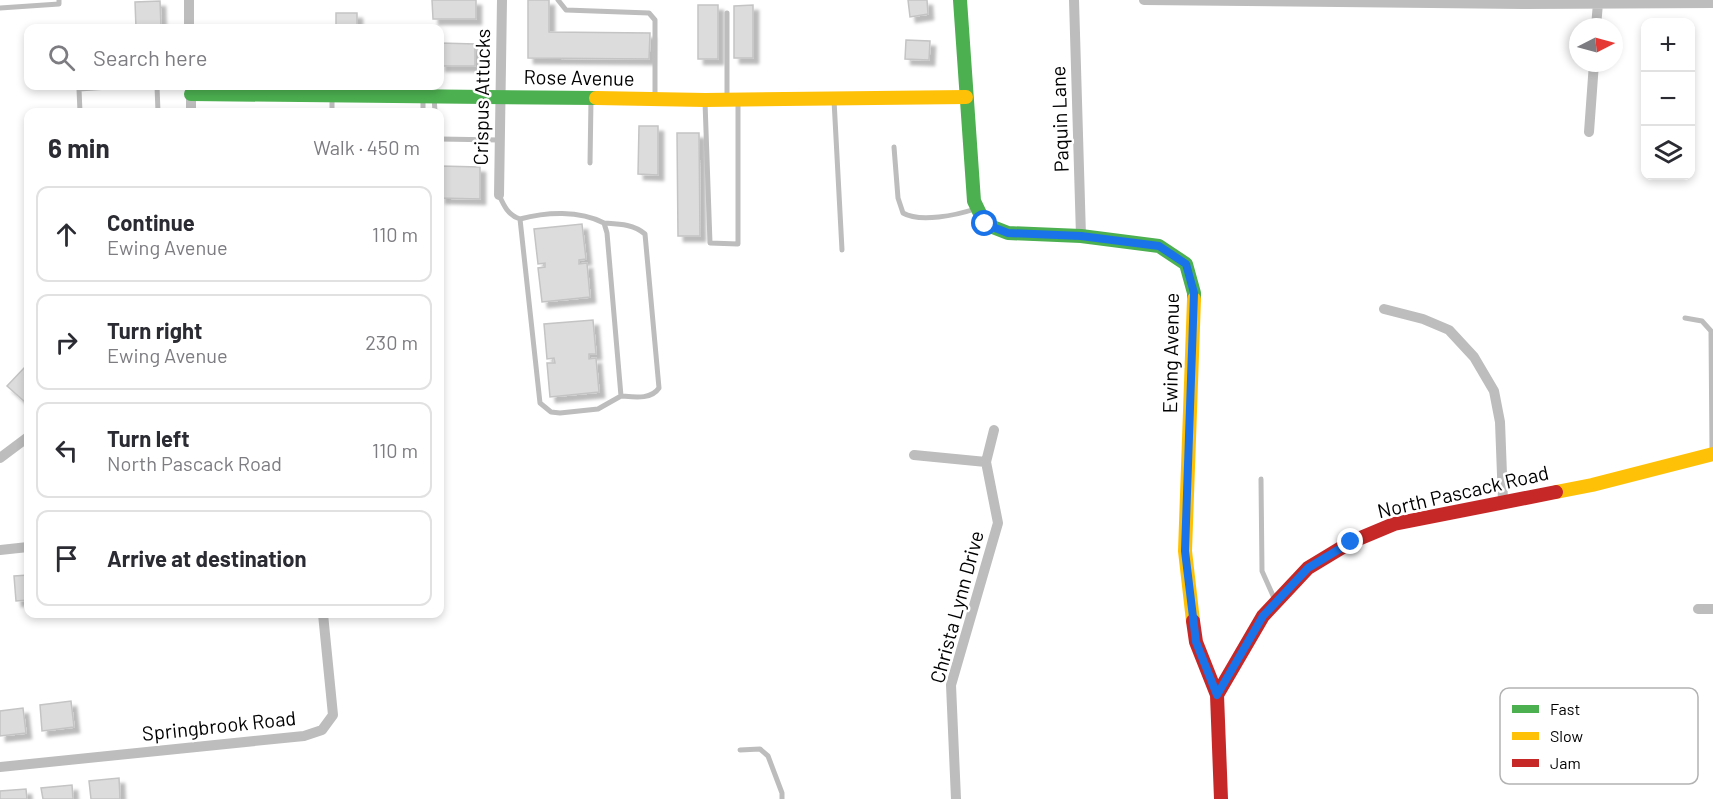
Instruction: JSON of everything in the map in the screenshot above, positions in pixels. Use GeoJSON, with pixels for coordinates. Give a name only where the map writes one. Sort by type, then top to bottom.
{"type":"FeatureCollection","features":[{"type":"Feature","properties":{"kind":"street"},"geometry":{"type":"LineString","coordinates":[[189,0],[189,24]]}},
{"type":"Feature","properties":{"kind":"street","name":"Crispus Attucks"},"geometry":{"type":"LineString","coordinates":[[499,195],[502,0]]}},
{"type":"Feature","properties":{"kind":"street"},"geometry":{"type":"LineString","coordinates":[[960,0],[976,208]]}},
{"type":"Feature","properties":{"kind":"street","name":"Paquin Lane"},"geometry":{"type":"LineString","coordinates":[[1074,0],[1081,236]]}},
{"type":"Feature","properties":{"kind":"street"},"geometry":{"type":"LineString","coordinates":[[1144,0],[1713,3]]}},
{"type":"Feature","properties":{"kind":"street"},"geometry":{"type":"LineString","coordinates":[[1597,18],[1598,3]]}},
{"type":"Feature","properties":{"kind":"street"},"geometry":{"type":"LineString","coordinates":[[1589,132],[1593,72]]}},
{"type":"Feature","properties":{"kind":"street"},"geometry":{"type":"LineString","coordinates":[[190,108],[191,90]]}},
{"type":"Feature","properties":{"kind":"street","name":"Rose Avenue"},"geometry":{"type":"LineString","coordinates":[[191,90],[705,100],[966,98]]}},
{"type":"Feature","properties":{"kind":"street","name":"Ewing Avenue"},"geometry":{"type":"LineString","coordinates":[[976,208],[985,224],[1008,233],[1081,236],[1159,246],[1186,264],[1194,293],[1185,551],[1196,642],[1217,695]]}},
{"type":"Feature","properties":{"kind":"street"},"geometry":{"type":"LineString","coordinates":[[1384,309],[1423,319],[1449,330],[1474,357],[1494,392],[1500,422],[1503,501]]}},
{"type":"Feature","properties":{"kind":"street","name":"Christa Lynn Drive"},"geometry":{"type":"LineString","coordinates":[[956,799],[951,685],[998,523],[986,462],[994,430]]}},
{"type":"Feature","properties":{"kind":"street"},"geometry":{"type":"LineString","coordinates":[[0,458],[24,440]]}},
{"type":"Feature","properties":{"kind":"street","name":"North Pascack Road"},"geometry":{"type":"LineString","coordinates":[[1217,695],[1263,616],[1308,568],[1351,542],[1394,524],[1592,485],[1712,454]]}},
{"type":"Feature","properties":{"kind":"street"},"geometry":{"type":"LineString","coordinates":[[915,455],[986,462]]}},
{"type":"Feature","properties":{"kind":"street"},"geometry":{"type":"LineString","coordinates":[[0,550],[24,547]]}},
{"type":"Feature","properties":{"kind":"street"},"geometry":{"type":"LineString","coordinates":[[1698,609],[1713,609]]}},
{"type":"Feature","properties":{"kind":"street","name":"Springbrook Road"},"geometry":{"type":"LineString","coordinates":[[0,767],[304,736],[322,730],[333,715],[323,618]]}},
{"type":"Feature","properties":{"kind":"street"},"geometry":{"type":"LineString","coordinates":[[1217,695],[1221,799]]}},
{"type":"Feature","properties":{"kind":"lane"},"geometry":{"type":"LineString","coordinates":[[0,8],[59,4],[59,0]]}},
{"type":"Feature","properties":{"kind":"lane"},"geometry":{"type":"LineString","coordinates":[[558,0],[566,10],[649,13],[655,20],[655,99]]}},
{"type":"Feature","properties":{"kind":"lane"},"geometry":{"type":"LineString","coordinates":[[705,100],[710,243],[738,244],[733,100],[727,14]]}},
{"type":"Feature","properties":{"kind":"lane"},"geometry":{"type":"LineString","coordinates":[[79,90],[80,108]]}},
{"type":"Feature","properties":{"kind":"lane"},"geometry":{"type":"LineString","coordinates":[[157,90],[158,108]]}},
{"type":"Feature","properties":{"kind":"lane"},"geometry":{"type":"LineString","coordinates":[[332,94],[332,108]]}},
{"type":"Feature","properties":{"kind":"lane"},"geometry":{"type":"LineString","coordinates":[[424,108],[429,95]]}},
{"type":"Feature","properties":{"kind":"lane"},"geometry":{"type":"LineString","coordinates":[[429,95],[434,108]]}},
{"type":"Feature","properties":{"kind":"lane"},"geometry":{"type":"LineString","coordinates":[[590,163],[591,98]]}},
{"type":"Feature","properties":{"kind":"lane"},"geometry":{"type":"LineString","coordinates":[[834,99],[842,250]]}},
{"type":"Feature","properties":{"kind":"lane"},"geometry":{"type":"LineString","coordinates":[[444,139],[499,140]]}},
{"type":"Feature","properties":{"kind":"lane"},"geometry":{"type":"LineString","coordinates":[[894,147],[897,190],[903,213],[913,216],[950,216],[976,208]]}},
{"type":"Feature","properties":{"kind":"lane"},"geometry":{"type":"LineString","coordinates":[[499,195],[512,216],[520,219],[578,214],[604,223],[630,225],[645,234],[659,388],[656,392],[647,396],[621,396],[598,409],[560,413],[551,412],[540,403],[520,219]]}},
{"type":"Feature","properties":{"kind":"lane"},"geometry":{"type":"LineString","coordinates":[[604,223],[607,233],[621,396]]}},
{"type":"Feature","properties":{"kind":"lane"},"geometry":{"type":"LineString","coordinates":[[1685,318],[1702,321],[1711,331],[1712,454]]}},
{"type":"Feature","properties":{"kind":"lane"},"geometry":{"type":"LineString","coordinates":[[1261,479],[1262,571],[1276,602]]}},
{"type":"Feature","properties":{"kind":"lane"},"geometry":{"type":"LineString","coordinates":[[740,750],[760,750],[768,756],[782,793],[782,799]]}},
{"type":"Feature","properties":{"kind":"building"},"geometry":{"type":"Polygon","coordinates":[[[432,0],[476,0],[476,19],[433,19],[432,0]]]}},
{"type":"Feature","properties":{"kind":"building"},"geometry":{"type":"Polygon","coordinates":[[[528,0],[549,0],[549,32],[650,33],[649,59],[528,58],[528,0]]]}},
{"type":"Feature","properties":{"kind":"building"},"geometry":{"type":"Polygon","coordinates":[[[908,0],[927,0],[928,14],[910,17],[908,0]]]}},
{"type":"Feature","properties":{"kind":"building"},"geometry":{"type":"Polygon","coordinates":[[[160,1],[161,24],[136,24],[135,2],[160,1]]]}},
{"type":"Feature","properties":{"kind":"building"},"geometry":{"type":"Polygon","coordinates":[[[698,5],[718,5],[718,59],[698,59],[698,5]]]}},
{"type":"Feature","properties":{"kind":"building"},"geometry":{"type":"Polygon","coordinates":[[[753,5],[753,58],[734,58],[734,6],[753,5]]]}},
{"type":"Feature","properties":{"kind":"building"},"geometry":{"type":"Polygon","coordinates":[[[336,13],[357,13],[357,24],[336,24],[336,13]]]}},
{"type":"Feature","properties":{"kind":"building"},"geometry":{"type":"Polygon","coordinates":[[[906,40],[930,41],[929,60],[905,59],[906,40]]]}},
{"type":"Feature","properties":{"kind":"building"},"geometry":{"type":"Polygon","coordinates":[[[444,43],[475,44],[475,66],[444,66],[444,43]]]}},
{"type":"Feature","properties":{"kind":"building"},"geometry":{"type":"Polygon","coordinates":[[[639,126],[658,126],[658,175],[638,174],[639,126]]]}},
{"type":"Feature","properties":{"kind":"building"},"geometry":{"type":"Polygon","coordinates":[[[677,133],[699,133],[700,236],[678,236],[677,133]]]}},
{"type":"Feature","properties":{"kind":"building"},"geometry":{"type":"Polygon","coordinates":[[[444,166],[480,167],[480,199],[444,198],[444,166]]]}},
{"type":"Feature","properties":{"kind":"building"},"geometry":{"type":"Polygon","coordinates":[[[582,224],[586,259],[579,260],[579,264],[587,263],[590,297],[542,302],[538,268],[545,267],[545,263],[538,264],[534,229],[582,224]]]}},
{"type":"Feature","properties":{"kind":"building"},"geometry":{"type":"Polygon","coordinates":[[[593,320],[596,354],[589,354],[589,359],[596,358],[599,392],[550,397],[547,363],[555,363],[554,358],[547,359],[544,324],[593,320]]]}},
{"type":"Feature","properties":{"kind":"building"},"geometry":{"type":"Polygon","coordinates":[[[24,368],[24,401],[7,386],[24,368]]]}},
{"type":"Feature","properties":{"kind":"building"},"geometry":{"type":"Polygon","coordinates":[[[24,575],[24,600],[16,601],[14,576],[24,575]]]}},
{"type":"Feature","properties":{"kind":"building"},"geometry":{"type":"Polygon","coordinates":[[[71,701],[74,727],[42,731],[40,705],[71,701]]]}},
{"type":"Feature","properties":{"kind":"building"},"geometry":{"type":"Polygon","coordinates":[[[23,708],[26,733],[0,736],[0,711],[23,708]]]}},
{"type":"Feature","properties":{"kind":"building"},"geometry":{"type":"Polygon","coordinates":[[[119,778],[120,799],[91,799],[89,781],[119,778]]]}},
{"type":"Feature","properties":{"kind":"building"},"geometry":{"type":"Polygon","coordinates":[[[72,785],[73,799],[43,799],[41,788],[72,785]]]}},
{"type":"Feature","properties":{"kind":"building"},"geometry":{"type":"Polygon","coordinates":[[[26,789],[27,799],[0,799],[0,791],[26,789]]]}},
{"type":"Feature","properties":{"kind":"traffic: fast"},"geometry":{"type":"LineString","coordinates":[[960,0],[974,201],[985,224],[1008,233],[1081,236],[1159,246],[1186,264],[1194,299]]}},
{"type":"Feature","properties":{"kind":"traffic: fast"},"geometry":{"type":"LineString","coordinates":[[191,94],[596,98]]}},
{"type":"Feature","properties":{"kind":"traffic: slow"},"geometry":{"type":"LineString","coordinates":[[596,98],[705,100],[966,97]]}},
{"type":"Feature","properties":{"kind":"traffic: slow"},"geometry":{"type":"LineString","coordinates":[[1193,621],[1185,551],[1194,299]]}},
{"type":"Feature","properties":{"kind":"traffic: slow"},"geometry":{"type":"LineString","coordinates":[[1556,492],[1713,454]]}},
{"type":"Feature","properties":{"kind":"traffic: jam"},"geometry":{"type":"LineString","coordinates":[[1221,799],[1217,695],[1263,616],[1308,568],[1351,542],[1394,524],[1556,492]]}},
{"type":"Feature","properties":{"kind":"traffic: jam"},"geometry":{"type":"LineString","coordinates":[[1193,621],[1196,642],[1217,695]]}},
{"type":"Feature","properties":{"kind":"route"},"geometry":{"type":"LineString","coordinates":[[985,224],[1008,233],[1081,236],[1159,246],[1186,264],[1194,293],[1185,551],[1196,642],[1217,695],[1263,616],[1308,568],[1351,542]]}}]}
